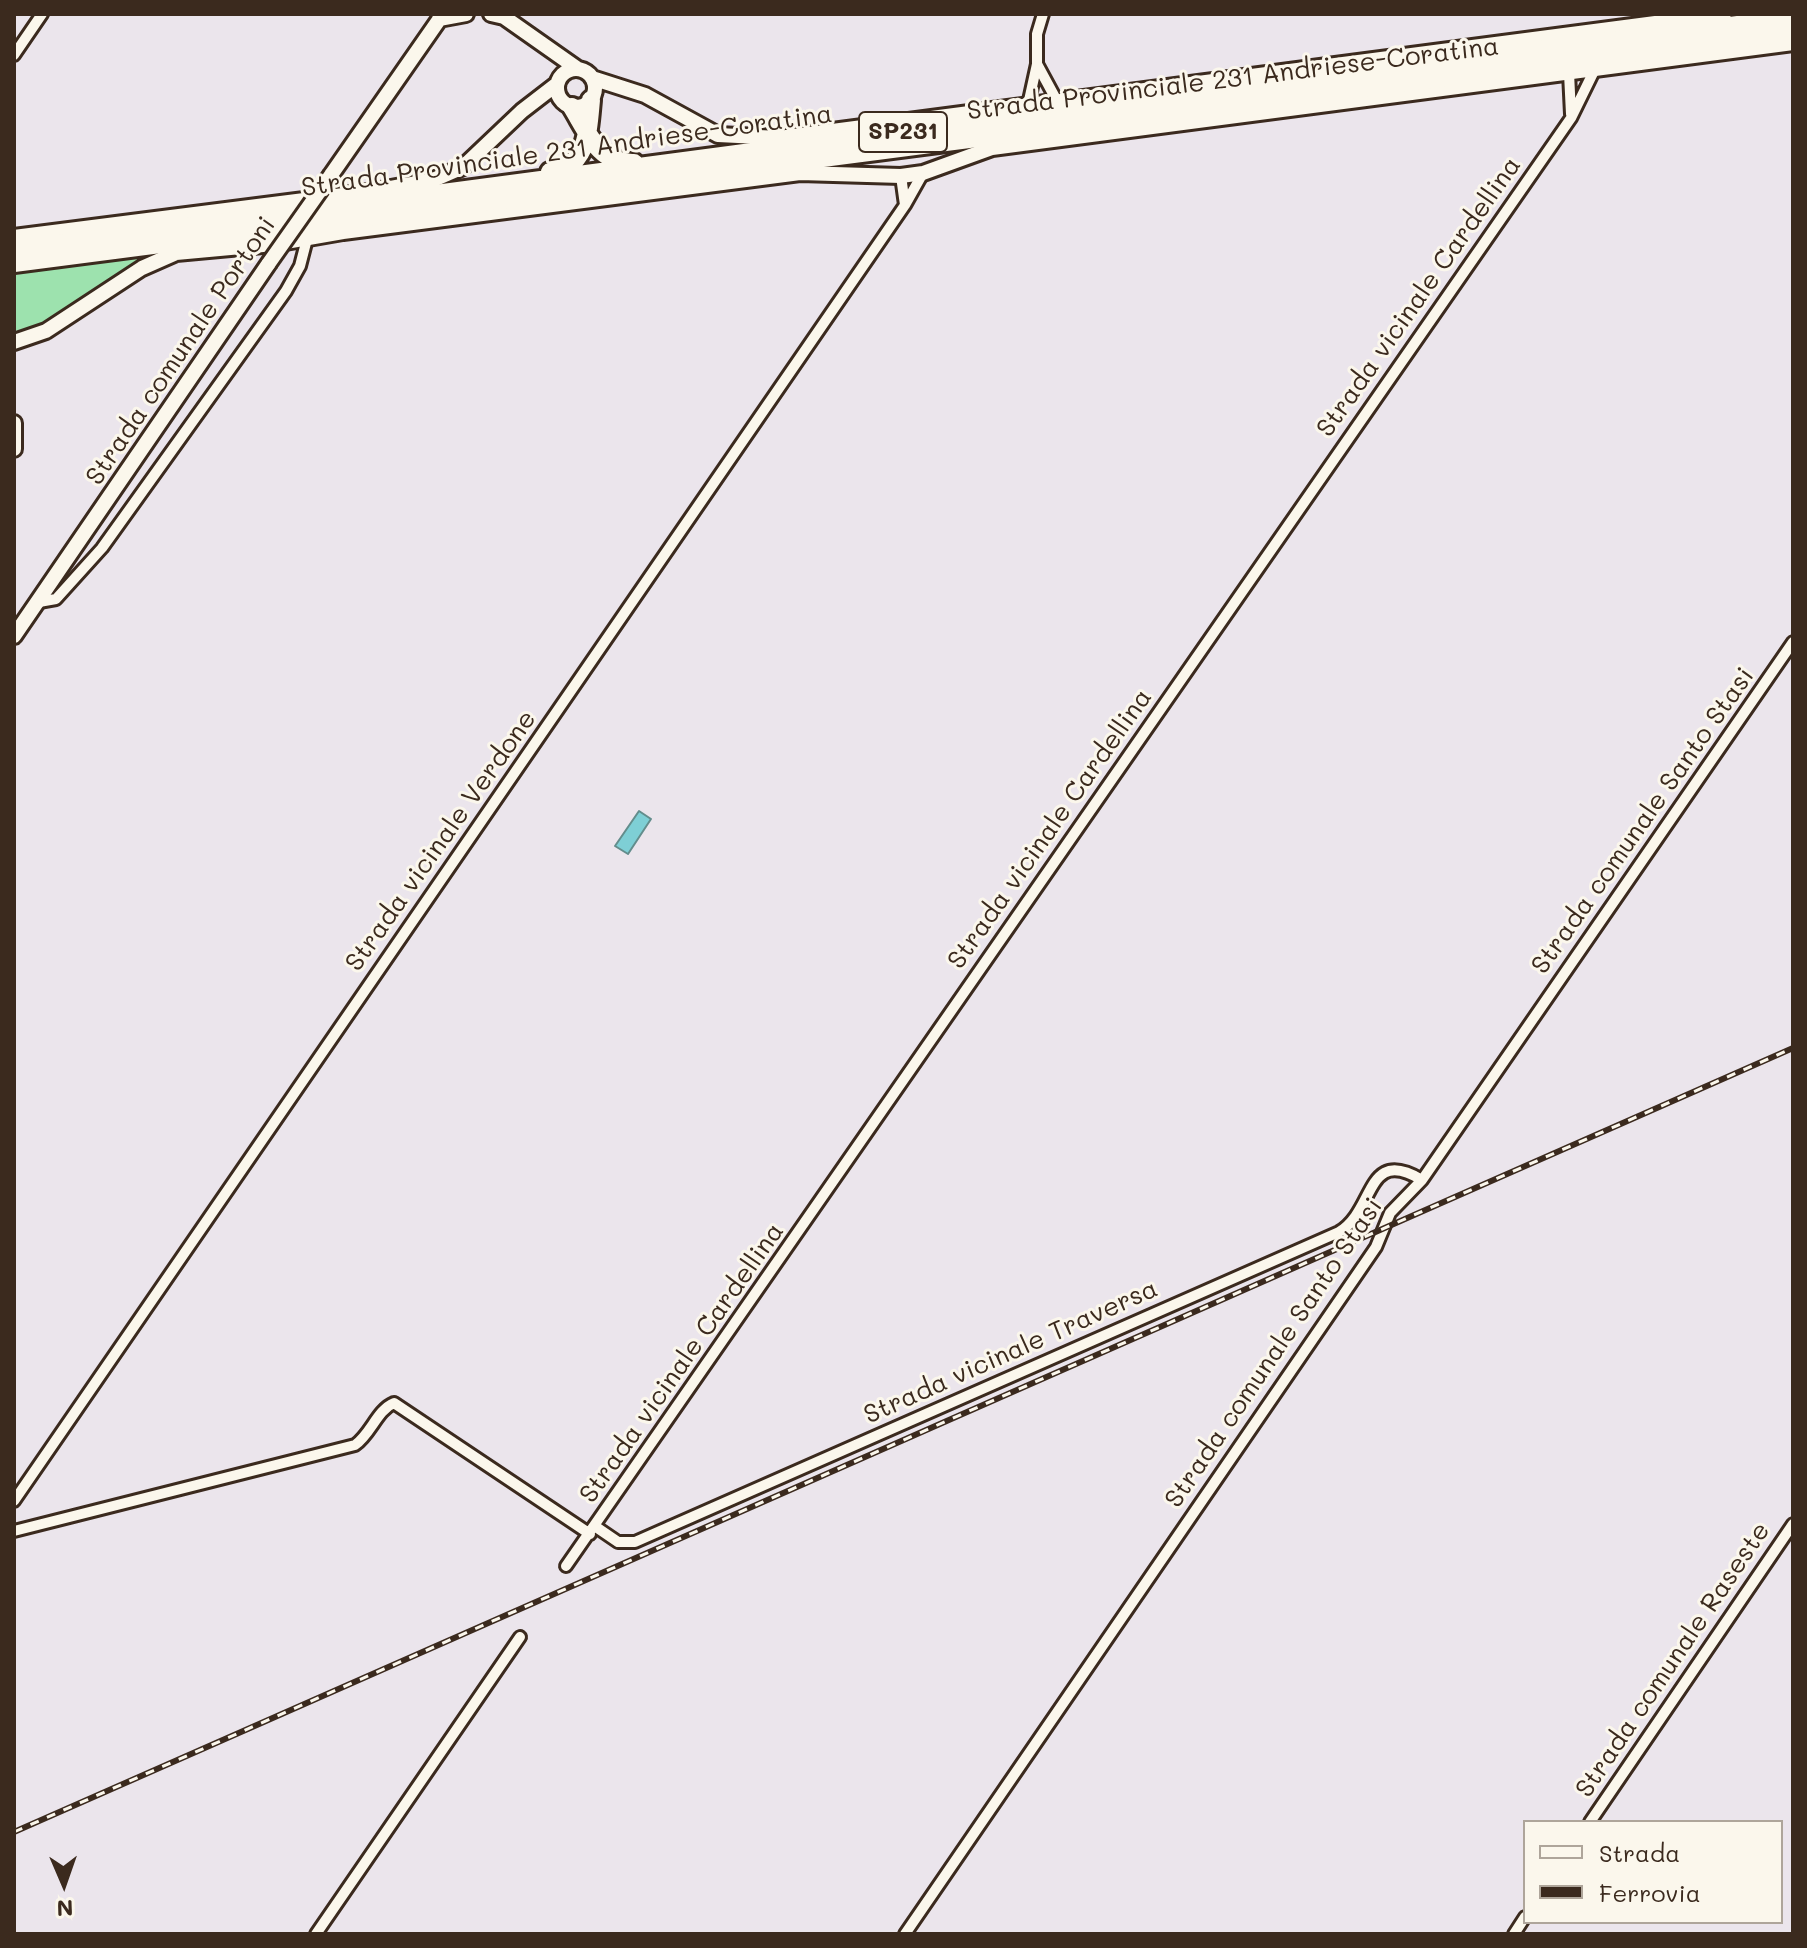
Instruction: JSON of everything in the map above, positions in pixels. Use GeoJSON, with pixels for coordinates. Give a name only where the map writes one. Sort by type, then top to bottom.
{"type":"FeatureCollection","features":[{"type":"Feature","properties":{"kind":"highway","name":"Strada Provinciale 231 Andriese-Coratina"},"geometry":{"type":"LineString","coordinates":[[14,250],[1053,112],[1793,18]]}},
{"type":"Feature","properties":{"kind":"highway","name":"Strada Provinciale 231 Andriese-Coratina"},"geometry":{"type":"LineString","coordinates":[[14,263],[1793,32]]}},
{"type":"Feature","properties":{"kind":"highway"},"geometry":{"type":"LineString","coordinates":[[464,191],[566,168],[582,154],[592,99]]}},
{"type":"Feature","properties":{"kind":"highway"},"geometry":{"type":"LineString","coordinates":[[567,105],[601,153],[618,162],[728,156]]}},
{"type":"Feature","properties":{"kind":"highway"},"geometry":{"type":"LineString","coordinates":[[14,272],[77,262],[100,252]]}},
{"type":"Feature","properties":{"kind":"street"},"geometry":{"type":"LineString","coordinates":[[14,55],[42,14]]}},
{"type":"Feature","properties":{"kind":"street"},"geometry":{"type":"LineString","coordinates":[[441,16],[466,14]]}},
{"type":"Feature","properties":{"kind":"street"},"geometry":{"type":"LineString","coordinates":[[1028,105],[1037,64],[1037,34],[1043,14]]}},
{"type":"Feature","properties":{"kind":"street"},"geometry":{"type":"LineString","coordinates":[[498,15],[592,78],[645,95],[708,131],[728,137],[779,138],[1646,19],[1724,14]]}},
{"type":"Feature","properties":{"kind":"street","name":"Strada comunale Portoni"},"geometry":{"type":"LineString","coordinates":[[14,636],[21,616],[39,602],[441,16]]}},
{"type":"Feature","properties":{"kind":"street"},"geometry":{"type":"LineString","coordinates":[[19,338],[46,331],[142,268],[183,252],[307,239],[800,173],[901,176],[923,173],[992,148],[1793,43]]}},
{"type":"Feature","properties":{"kind":"street"},"geometry":{"type":"LineString","coordinates":[[547,47],[558,82],[557,94],[567,105]]}},
{"type":"Feature","properties":{"kind":"street"},"geometry":{"type":"LineString","coordinates":[[1037,64],[1057,101]]}},
{"type":"Feature","properties":{"kind":"street"},"geometry":{"type":"LineString","coordinates":[[14,237],[375,191],[433,180],[468,164],[569,70],[578,69]]}},
{"type":"Feature","properties":{"kind":"street","name":"Strada vicinale Cardellina"},"geometry":{"type":"LineString","coordinates":[[566,1566],[1571,118],[1595,69]]}},
{"type":"Feature","properties":{"kind":"street"},"geometry":{"type":"LineString","coordinates":[[1569,73],[1571,118]]}},
{"type":"Feature","properties":{"kind":"street"},"geometry":{"type":"LineString","coordinates":[[592,78],[595,88],[592,99]]}},
{"type":"Feature","properties":{"kind":"street"},"geometry":{"type":"LineString","coordinates":[[536,102],[583,106],[592,99],[623,89]]}},
{"type":"Feature","properties":{"kind":"street","name":"Strada vicinale Verdone"},"geometry":{"type":"LineString","coordinates":[[14,1501],[905,205],[923,173]]}},
{"type":"Feature","properties":{"kind":"street"},"geometry":{"type":"LineString","coordinates":[[901,176],[905,205]]}},
{"type":"Feature","properties":{"kind":"street"},"geometry":{"type":"LineString","coordinates":[[39,602],[56,599],[74,581],[134,504],[286,291],[300,266],[307,239]]}},
{"type":"Feature","properties":{"kind":"street"},"geometry":{"type":"LineString","coordinates":[[14,423],[14,449]]}},
{"type":"Feature","properties":{"kind":"street","name":"Strada comunale Santo Stasi"},"geometry":{"type":"LineString","coordinates":[[905,1934],[1376,1247],[1390,1213],[1422,1180],[1793,642]]}},
{"type":"Feature","properties":{"kind":"street","name":"Strada vicinale Traversa"},"geometry":{"type":"LineString","coordinates":[[14,1531],[355,1445],[386,1407],[394,1403],[593,1530],[618,1542],[635,1542],[1339,1232],[1353,1221],[1373,1185],[1388,1170],[1404,1169],[1422,1180]]}},
{"type":"Feature","properties":{"kind":"street","name":"Strada comunale Raseste"},"geometry":{"type":"LineString","coordinates":[[1591,1820],[1793,1524]]}},
{"type":"Feature","properties":{"kind":"street"},"geometry":{"type":"LineString","coordinates":[[316,1934],[520,1637]]}},
{"type":"Feature","properties":{"kind":"green space"},"geometry":{"type":"Polygon","coordinates":[[[174,248],[44,328],[26,333],[14,330],[14,275],[174,248]]]}},
{"type":"Feature","properties":{"kind":"water"},"geometry":{"type":"Polygon","coordinates":[[[639,811],[651,819],[628,854],[615,846],[639,811]]]}},
{"type":"Feature","properties":{"kind":"railway"},"geometry":{"type":"LineString","coordinates":[[14,1832],[1793,1048]]}}]}
